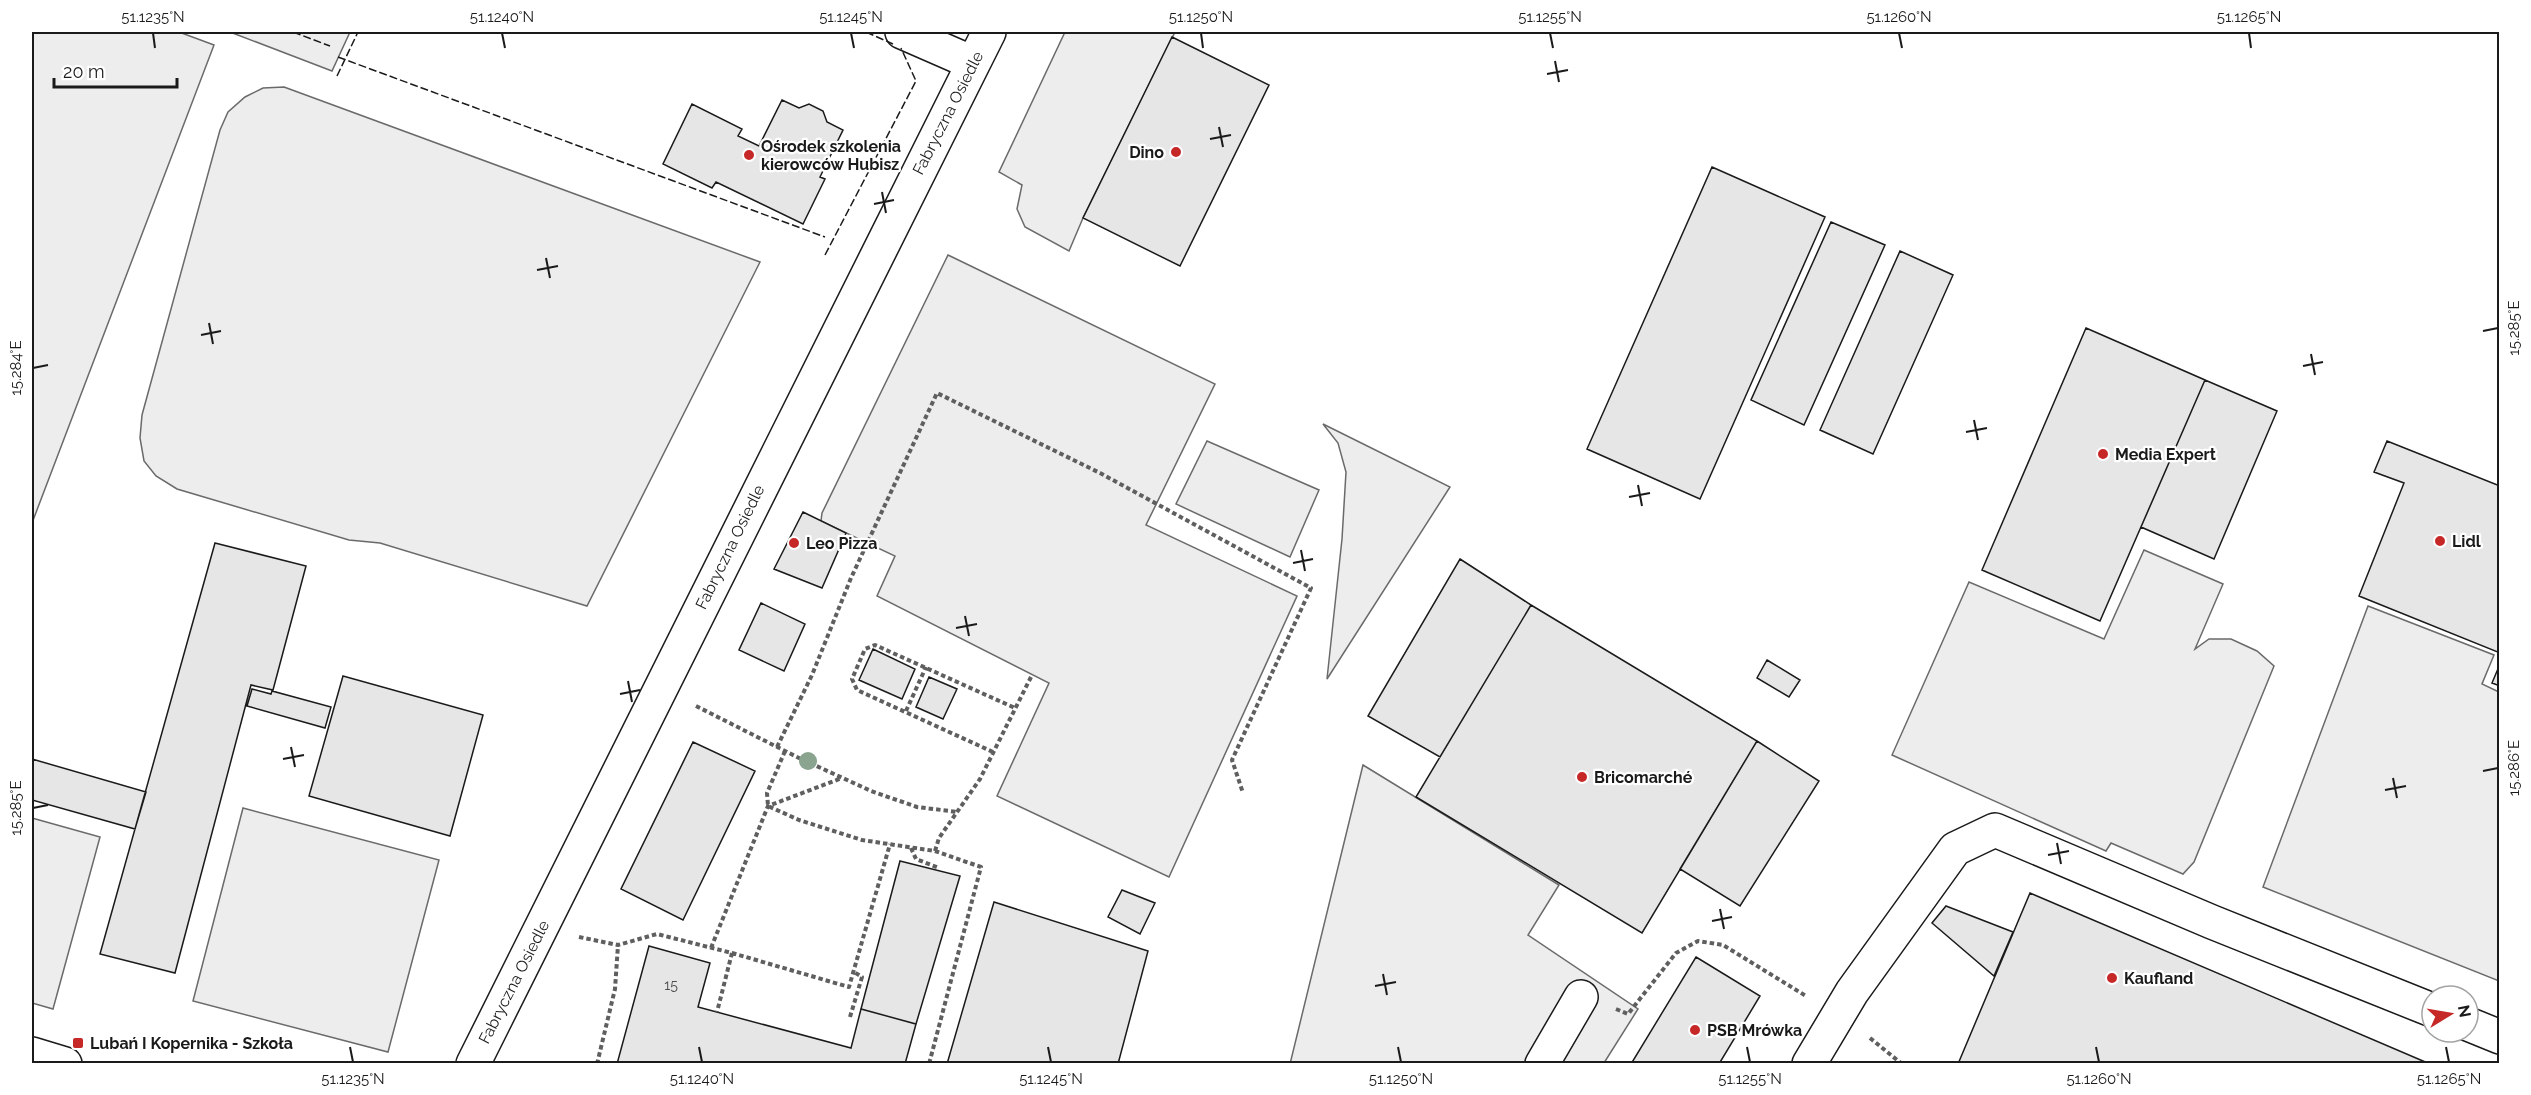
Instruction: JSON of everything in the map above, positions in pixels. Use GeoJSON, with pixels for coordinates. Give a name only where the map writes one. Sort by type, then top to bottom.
{"type":"FeatureCollection","features":[{"type":"Feature","properties":{"kind":"street"},"geometry":{"type":"LineString","coordinates":[[902,32],[973,63]]}},
{"type":"Feature","properties":{"kind":"street","name":"Fabryczna Osiedle"},"geometry":{"type":"LineString","coordinates":[[473,1064],[872,261],[989,32]]}},
{"type":"Feature","properties":{"kind":"street"},"geometry":{"type":"LineString","coordinates":[[1809,1064],[1840,1013],[1955,849],[1995,830],[2212,922],[2420,1005]]}},
{"type":"Feature","properties":{"kind":"street"},"geometry":{"type":"LineString","coordinates":[[1542,1064],[1581,997]]}},
{"type":"Feature","properties":{"kind":"street"},"geometry":{"type":"LineString","coordinates":[[2480,1029],[2499,1037]]}},
{"type":"Feature","properties":{"kind":"street"},"geometry":{"type":"LineString","coordinates":[[32,1054],[65,1064]]}},
{"type":"Feature","properties":{"kind":"path"},"geometry":{"type":"LineString","coordinates":[[777,747],[812,675],[851,578],[937,393],[1100,473],[1311,588],[1232,760],[1243,793]]}},
{"type":"Feature","properties":{"kind":"path"},"geometry":{"type":"LineString","coordinates":[[993,752],[857,690],[852,679],[865,649],[874,645],[1015,708]]}},
{"type":"Feature","properties":{"kind":"path"},"geometry":{"type":"LineString","coordinates":[[906,711],[926,667]]}},
{"type":"Feature","properties":{"kind":"path"},"geometry":{"type":"LineString","coordinates":[[935,851],[939,838],[980,779],[1032,675]]}},
{"type":"Feature","properties":{"kind":"path"},"geometry":{"type":"LineString","coordinates":[[696,706],[842,778],[917,807],[958,812]]}},
{"type":"Feature","properties":{"kind":"path"},"geometry":{"type":"LineString","coordinates":[[711,948],[768,806],[767,793],[785,751]]}},
{"type":"Feature","properties":{"kind":"path"},"geometry":{"type":"LineString","coordinates":[[768,806],[842,778]]}},
{"type":"Feature","properties":{"kind":"path"},"geometry":{"type":"LineString","coordinates":[[768,806],[799,820],[862,840],[935,851],[981,867],[929,1064]]}},
{"type":"Feature","properties":{"kind":"path"},"geometry":{"type":"LineString","coordinates":[[573,936],[618,945],[657,934],[849,987],[890,844]]}},
{"type":"Feature","properties":{"kind":"path"},"geometry":{"type":"LineString","coordinates":[[911,847],[916,859],[939,868]]}},
{"type":"Feature","properties":{"kind":"path"},"geometry":{"type":"LineString","coordinates":[[1581,997],[1628,1014],[1676,953],[1698,941],[1723,945],[1809,998],[1840,1013],[1902,1064]]}},
{"type":"Feature","properties":{"kind":"path"},"geometry":{"type":"LineString","coordinates":[[597,1064],[615,989],[618,945]]}},
{"type":"Feature","properties":{"kind":"path"},"geometry":{"type":"LineString","coordinates":[[717,1012],[732,953]]}},
{"type":"Feature","properties":{"kind":"path"},"geometry":{"type":"LineString","coordinates":[[850,1017],[862,977],[854,972]]}},
{"type":"Feature","properties":{"kind":"shaded area"},"geometry":{"type":"Polygon","coordinates":[[[32,32],[179,32],[214,45],[32,523],[32,32]]]}},
{"type":"Feature","properties":{"kind":"shaded area"},"geometry":{"type":"Polygon","coordinates":[[[230,32],[350,32],[332,71],[230,32]]]}},
{"type":"Feature","properties":{"kind":"shaded area"},"geometry":{"type":"Polygon","coordinates":[[[1065,32],[1175,32],[1069,251],[1025,227],[1017,209],[1022,185],[999,172],[1065,32]]]}},
{"type":"Feature","properties":{"kind":"shaded area"},"geometry":{"type":"Polygon","coordinates":[[[284,87],[760,262],[587,606],[380,543],[349,540],[177,489],[156,476],[144,461],[140,438],[142,415],[220,130],[228,112],[245,97],[263,88],[284,87]]]}},
{"type":"Feature","properties":{"kind":"shaded area"},"geometry":{"type":"Polygon","coordinates":[[[948,255],[1215,384],[1146,525],[1297,596],[1169,877],[997,796],[1049,683],[877,596],[895,556],[821,521],[822,513],[948,255]]]}},
{"type":"Feature","properties":{"kind":"shaded area"},"geometry":{"type":"Polygon","coordinates":[[[1323,424],[1450,487],[1327,679],[1342,539],[1346,472],[1338,443],[1323,424]]]}},
{"type":"Feature","properties":{"kind":"shaded area"},"geometry":{"type":"Polygon","coordinates":[[[1207,441],[1319,490],[1290,557],[1176,504],[1207,441]]]}},
{"type":"Feature","properties":{"kind":"shaded area"},"geometry":{"type":"Polygon","coordinates":[[[2144,550],[2223,584],[2195,649],[2209,639],[2231,639],[2257,651],[2274,666],[2194,862],[2183,874],[2111,843],[2106,851],[1892,755],[1969,582],[2104,639],[2144,550]]]}},
{"type":"Feature","properties":{"kind":"shaded area"},"geometry":{"type":"Polygon","coordinates":[[[2368,606],[2494,655],[2482,684],[2499,692],[2499,981],[2263,887],[2368,606]]]}},
{"type":"Feature","properties":{"kind":"shaded area"},"geometry":{"type":"Polygon","coordinates":[[[1363,765],[1559,885],[1528,935],[1638,1009],[1604,1063],[1290,1064],[1363,765]]]}},
{"type":"Feature","properties":{"kind":"shaded area"},"geometry":{"type":"Polygon","coordinates":[[[243,808],[439,860],[388,1052],[193,1001],[243,808]]]}},
{"type":"Feature","properties":{"kind":"shaded area"},"geometry":{"type":"Polygon","coordinates":[[[32,818],[100,837],[53,1009],[32,1003],[32,818]]]}},
{"type":"Feature","properties":{"kind":"building","name":"Dino"},"geometry":{"type":"Polygon","coordinates":[[[1172,37],[1269,85],[1180,266],[1083,218],[1172,37]]]}},
{"type":"Feature","properties":{"kind":"building","name":"Ośrodek szkolenia kierowców Hubisz"},"geometry":{"type":"Polygon","coordinates":[[[782,100],[799,108],[809,104],[823,111],[827,122],[843,130],[820,177],[825,179],[803,224],[716,182],[712,188],[663,164],[692,104],[742,129],[738,136],[759,146],[782,100]]]}},
{"type":"Feature","properties":{"kind":"building"},"geometry":{"type":"Polygon","coordinates":[[[1712,167],[1825,217],[1700,499],[1587,449],[1712,167]]]}},
{"type":"Feature","properties":{"kind":"building"},"geometry":{"type":"Polygon","coordinates":[[[1831,222],[1885,245],[1804,425],[1751,400],[1831,222]]]}},
{"type":"Feature","properties":{"kind":"building"},"geometry":{"type":"Polygon","coordinates":[[[1900,251],[1953,275],[1873,454],[1820,430],[1900,251]]]}},
{"type":"Feature","properties":{"kind":"building","name":"Media Expert"},"geometry":{"type":"Polygon","coordinates":[[[2086,328],[2205,380],[2100,621],[1982,570],[2086,328]]]}},
{"type":"Feature","properties":{"kind":"building"},"geometry":{"type":"Polygon","coordinates":[[[2205,380],[2277,411],[2214,559],[2141,527],[2205,380]]]}},
{"type":"Feature","properties":{"kind":"building","name":"Lidl"},"geometry":{"type":"Polygon","coordinates":[[[2387,441],[2500,486],[2500,653],[2359,596],[2404,483],[2374,472],[2387,441]]]}},
{"type":"Feature","properties":{"kind":"building"},"geometry":{"type":"Polygon","coordinates":[[[803,512],[846,533],[822,588],[774,569],[803,512]]]}},
{"type":"Feature","properties":{"kind":"building"},"geometry":{"type":"Polygon","coordinates":[[[215,543],[306,566],[273,690],[251,685],[175,973],[100,954],[215,543]]]}},
{"type":"Feature","properties":{"kind":"building"},"geometry":{"type":"Polygon","coordinates":[[[1460,559],[1531,605],[1440,757],[1368,716],[1460,559]]]}},
{"type":"Feature","properties":{"kind":"building"},"geometry":{"type":"Polygon","coordinates":[[[761,603],[805,624],[784,671],[739,650],[761,603]]]}},
{"type":"Feature","properties":{"kind":"building","name":"Bricomarché"},"geometry":{"type":"Polygon","coordinates":[[[1531,605],[1757,741],[1642,933],[1416,797],[1531,605]]]}},
{"type":"Feature","properties":{"kind":"building"},"geometry":{"type":"Polygon","coordinates":[[[873,649],[915,669],[902,699],[859,680],[873,649]]]}},
{"type":"Feature","properties":{"kind":"building"},"geometry":{"type":"Polygon","coordinates":[[[1767,660],[1800,680],[1789,697],[1757,678],[1767,660]]]}},
{"type":"Feature","properties":{"kind":"building"},"geometry":{"type":"Polygon","coordinates":[[[2500,664],[2500,686],[2492,683],[2500,664]]]}},
{"type":"Feature","properties":{"kind":"building"},"geometry":{"type":"Polygon","coordinates":[[[343,676],[483,715],[450,836],[309,796],[343,676]]]}},
{"type":"Feature","properties":{"kind":"building"},"geometry":{"type":"Polygon","coordinates":[[[929,677],[957,689],[943,719],[916,707],[929,677]]]}},
{"type":"Feature","properties":{"kind":"building"},"geometry":{"type":"Polygon","coordinates":[[[252,689],[271,694],[272,691],[331,707],[325,728],[247,706],[252,689]]]}},
{"type":"Feature","properties":{"kind":"building"},"geometry":{"type":"Polygon","coordinates":[[[1757,741],[1819,781],[1740,906],[1680,869],[1757,741]]]}},
{"type":"Feature","properties":{"kind":"building"},"geometry":{"type":"Polygon","coordinates":[[[693,742],[755,771],[683,920],[621,889],[693,742]]]}},
{"type":"Feature","properties":{"kind":"building"},"geometry":{"type":"Polygon","coordinates":[[[32,759],[146,792],[135,829],[32,800],[32,759]]]}},
{"type":"Feature","properties":{"kind":"building"},"geometry":{"type":"Polygon","coordinates":[[[900,861],[960,876],[916,1024],[861,1009],[900,861]]]}},
{"type":"Feature","properties":{"kind":"building"},"geometry":{"type":"Polygon","coordinates":[[[1122,890],[1155,903],[1140,934],[1108,917],[1122,890]]]}},
{"type":"Feature","properties":{"kind":"building","name":"Kaufland"},"geometry":{"type":"Polygon","coordinates":[[[2030,893],[2430,1064],[1958,1064],[2030,893]]]}},
{"type":"Feature","properties":{"kind":"building"},"geometry":{"type":"Polygon","coordinates":[[[994,902],[1148,951],[1118,1064],[947,1064],[994,902]]]}},
{"type":"Feature","properties":{"kind":"building"},"geometry":{"type":"Polygon","coordinates":[[[1946,906],[2013,932],[1994,976],[1932,923],[1946,906]]]}},
{"type":"Feature","properties":{"kind":"building"},"geometry":{"type":"Polygon","coordinates":[[[649,946],[710,963],[698,1007],[851,1048],[861,1009],[916,1024],[905,1064],[617,1064],[649,946]]]}},
{"type":"Feature","properties":{"kind":"building","name":"PSB Mrówka"},"geometry":{"type":"Polygon","coordinates":[[[1696,957],[1760,996],[1719,1064],[1631,1064],[1696,957]]]}},
{"type":"Feature","properties":{"kind":"fence"},"geometry":{"type":"LineString","coordinates":[[293,32],[330,46]]}},
{"type":"Feature","properties":{"kind":"fence"},"geometry":{"type":"LineString","coordinates":[[337,76],[358,32]]}},
{"type":"Feature","properties":{"kind":"fence"},"geometry":{"type":"LineString","coordinates":[[866,32],[893,44]]}},
{"type":"Feature","properties":{"kind":"fence"},"geometry":{"type":"LineString","coordinates":[[825,255],[916,81],[901,48]]}},
{"type":"Feature","properties":{"kind":"fence"},"geometry":{"type":"LineString","coordinates":[[338,57],[825,237]]}},
{"type":"Feature","properties":{"kind":"place","name":"Dino"},"geometry":{"type":"Point","coordinates":[1176,152]}},
{"type":"Feature","properties":{"kind":"place","name":"Ośrodek szkolenia kierowców Hubisz"},"geometry":{"type":"Point","coordinates":[749,155]}},
{"type":"Feature","properties":{"kind":"place","name":"Media Expert"},"geometry":{"type":"Point","coordinates":[2103,454]}},
{"type":"Feature","properties":{"kind":"place","name":"Lidl"},"geometry":{"type":"Point","coordinates":[2440,541]}},
{"type":"Feature","properties":{"kind":"place","name":"Leo Pizza"},"geometry":{"type":"Point","coordinates":[794,543]}},
{"type":"Feature","properties":{"kind":"place","name":"Bricomarché"},"geometry":{"type":"Point","coordinates":[1582,777]}},
{"type":"Feature","properties":{"kind":"place","name":"Kaufland"},"geometry":{"type":"Point","coordinates":[2112,978]}},
{"type":"Feature","properties":{"kind":"place","name":"PSB Mrówka"},"geometry":{"type":"Point","coordinates":[1695,1030]}},
{"type":"Feature","properties":{"kind":"place","name":"Lubań I Kopernika - Szkoła"},"geometry":{"type":"Point","coordinates":[78,1043]}}]}
